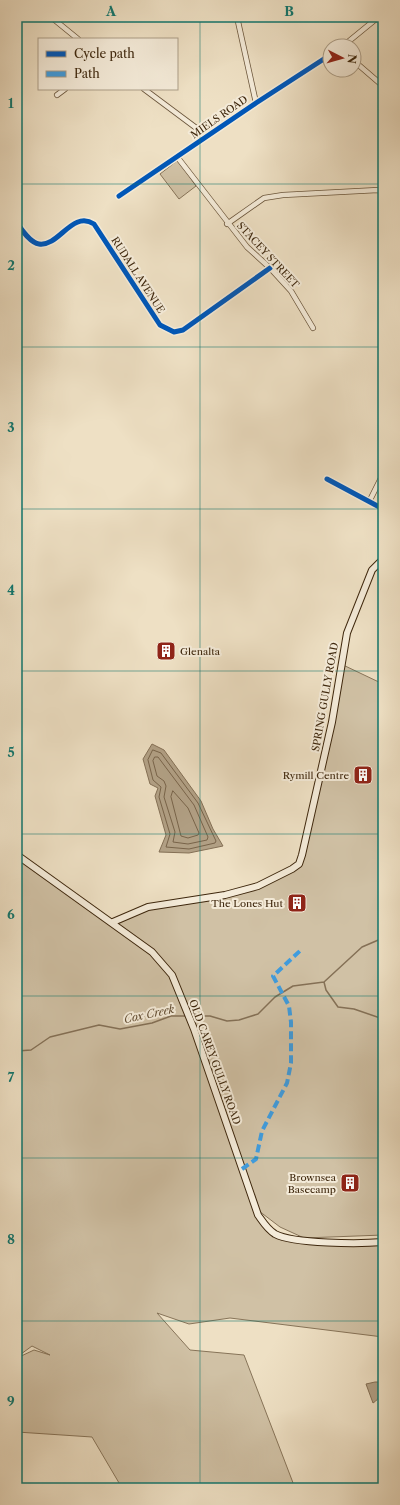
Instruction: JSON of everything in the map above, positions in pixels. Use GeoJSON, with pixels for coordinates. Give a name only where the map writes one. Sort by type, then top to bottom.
{"type":"FeatureCollection","features":[{"type":"Feature","properties":{"kind":"main road","name":"SPRING GULLY ROAD"},"geometry":{"type":"LineString","coordinates":[[113,922],[148,906],[225,895],[258,886],[298,864],[302,855],[332,722],[347,633],[372,570],[383,559]]}},
{"type":"Feature","properties":{"kind":"main road","name":"OLD CAREY GULLY ROAD"},"geometry":{"type":"LineString","coordinates":[[17,855],[113,922],[152,952],[172,975],[190,1019],[258,1215],[266,1226],[275,1234],[308,1240],[383,1242]]}},
{"type":"Feature","properties":{"kind":"street"},"geometry":{"type":"LineString","coordinates":[[51,17],[77,38]]}},
{"type":"Feature","properties":{"kind":"street"},"geometry":{"type":"LineString","coordinates":[[237,17],[256,103]]}},
{"type":"Feature","properties":{"kind":"street"},"geometry":{"type":"LineString","coordinates":[[353,38],[376,19]]}},
{"type":"Feature","properties":{"kind":"street","name":"MIELS ROAD"},"geometry":{"type":"LineString","coordinates":[[119,196],[178,158],[207,136],[322,60]]}},
{"type":"Feature","properties":{"kind":"street"},"geometry":{"type":"LineString","coordinates":[[362,68],[383,86]]}},
{"type":"Feature","properties":{"kind":"street"},"geometry":{"type":"LineString","coordinates":[[57,94],[63,90]]}},
{"type":"Feature","properties":{"kind":"street"},"geometry":{"type":"LineString","coordinates":[[145,90],[207,136]]}},
{"type":"Feature","properties":{"kind":"street","name":"STACEY STREET"},"geometry":{"type":"LineString","coordinates":[[178,158],[227,224],[247,247],[270,268],[291,291],[313,328]]}},
{"type":"Feature","properties":{"kind":"street"},"geometry":{"type":"LineString","coordinates":[[227,224],[264,198],[291,194],[378,190],[383,192]]}},
{"type":"Feature","properties":{"kind":"street","name":"RUDALL AVENUE"},"geometry":{"type":"LineString","coordinates":[[17,223],[26,235],[38,244],[47,244],[80,221],[89,221],[94,224],[160,325],[174,332],[183,330],[270,268]]}},
{"type":"Feature","properties":{"kind":"street"},"geometry":{"type":"LineString","coordinates":[[369,502],[383,474]]}},
{"type":"Feature","properties":{"kind":"street"},"geometry":{"type":"LineString","coordinates":[[327,479],[383,509]]}},
{"type":"Feature","properties":{"kind":"shaded area"},"geometry":{"type":"Polygon","coordinates":[[[178,160],[196,186],[179,199],[160,174],[178,160]]]}},
{"type":"Feature","properties":{"kind":"shaded area"},"geometry":{"type":"Polygon","coordinates":[[[341,664],[383,684],[383,1235],[304,1238],[280,1227],[259,1211],[258,1215],[266,1227],[290,1238],[383,1242],[383,1337],[230,1318],[189,1324],[157,1313],[190,1350],[244,1355],[295,1488],[122,1488],[92,1437],[17,1432],[17,1358],[34,1350],[50,1355],[32,1346],[17,1357],[17,855],[113,922],[148,907],[259,886],[292,869],[302,855],[341,664]]]}},
{"type":"Feature","properties":{"kind":"water"},"geometry":{"type":"Polygon","coordinates":[[[152,744],[164,750],[201,801],[213,829],[223,846],[189,853],[159,852],[166,835],[155,796],[158,788],[150,784],[143,759],[152,744]]]}},
{"type":"Feature","properties":{"kind":"water"},"geometry":{"type":"Polygon","coordinates":[[[383,1382],[383,1385],[379,1397],[373,1403],[366,1384],[383,1382]]]}},
{"type":"Feature","properties":{"kind":"waterway","name":"Cox Creek"},"geometry":{"type":"LineString","coordinates":[[191,1016],[210,1016],[227,1021],[239,1020],[258,1014],[275,997],[293,986],[324,982],[362,947],[383,938]]}},
{"type":"Feature","properties":{"kind":"waterway"},"geometry":{"type":"LineString","coordinates":[[324,982],[326,990],[338,1007],[354,1009],[383,1019]]}},
{"type":"Feature","properties":{"kind":"waterway","name":"Cox Creek"},"geometry":{"type":"LineString","coordinates":[[17,1051],[31,1050],[50,1037],[99,1025],[120,1029],[152,1023],[171,1016],[187,1016]]}},
{"type":"Feature","properties":{"kind":"marked path"},"geometry":{"type":"LineString","coordinates":[[242,1169],[256,1159],[262,1131],[287,1083],[291,1063],[291,1022],[289,1006],[273,976],[302,949]]}},
{"type":"Feature","properties":{"kind":"cycle path"},"geometry":{"type":"LineString","coordinates":[[119,196],[322,60]]}},
{"type":"Feature","properties":{"kind":"cycle path"},"geometry":{"type":"LineString","coordinates":[[17,223],[29,239],[39,244],[53,240],[72,225],[79,222],[86,221],[94,224],[160,325],[174,332],[183,330],[270,268]]}},
{"type":"Feature","properties":{"kind":"cycle path"},"geometry":{"type":"LineString","coordinates":[[327,479],[383,509]]}},
{"type":"Feature","properties":{"kind":"place","name":"Glenalta"},"geometry":{"type":"Point","coordinates":[166,651]}},
{"type":"Feature","properties":{"kind":"place","name":"Rymill Centre"},"geometry":{"type":"Point","coordinates":[363,775]}},
{"type":"Feature","properties":{"kind":"place","name":"The Lones Hut"},"geometry":{"type":"Point","coordinates":[297,903]}},
{"type":"Feature","properties":{"kind":"place","name":"Brownsea Basecamp"},"geometry":{"type":"Point","coordinates":[350,1183]}}]}
